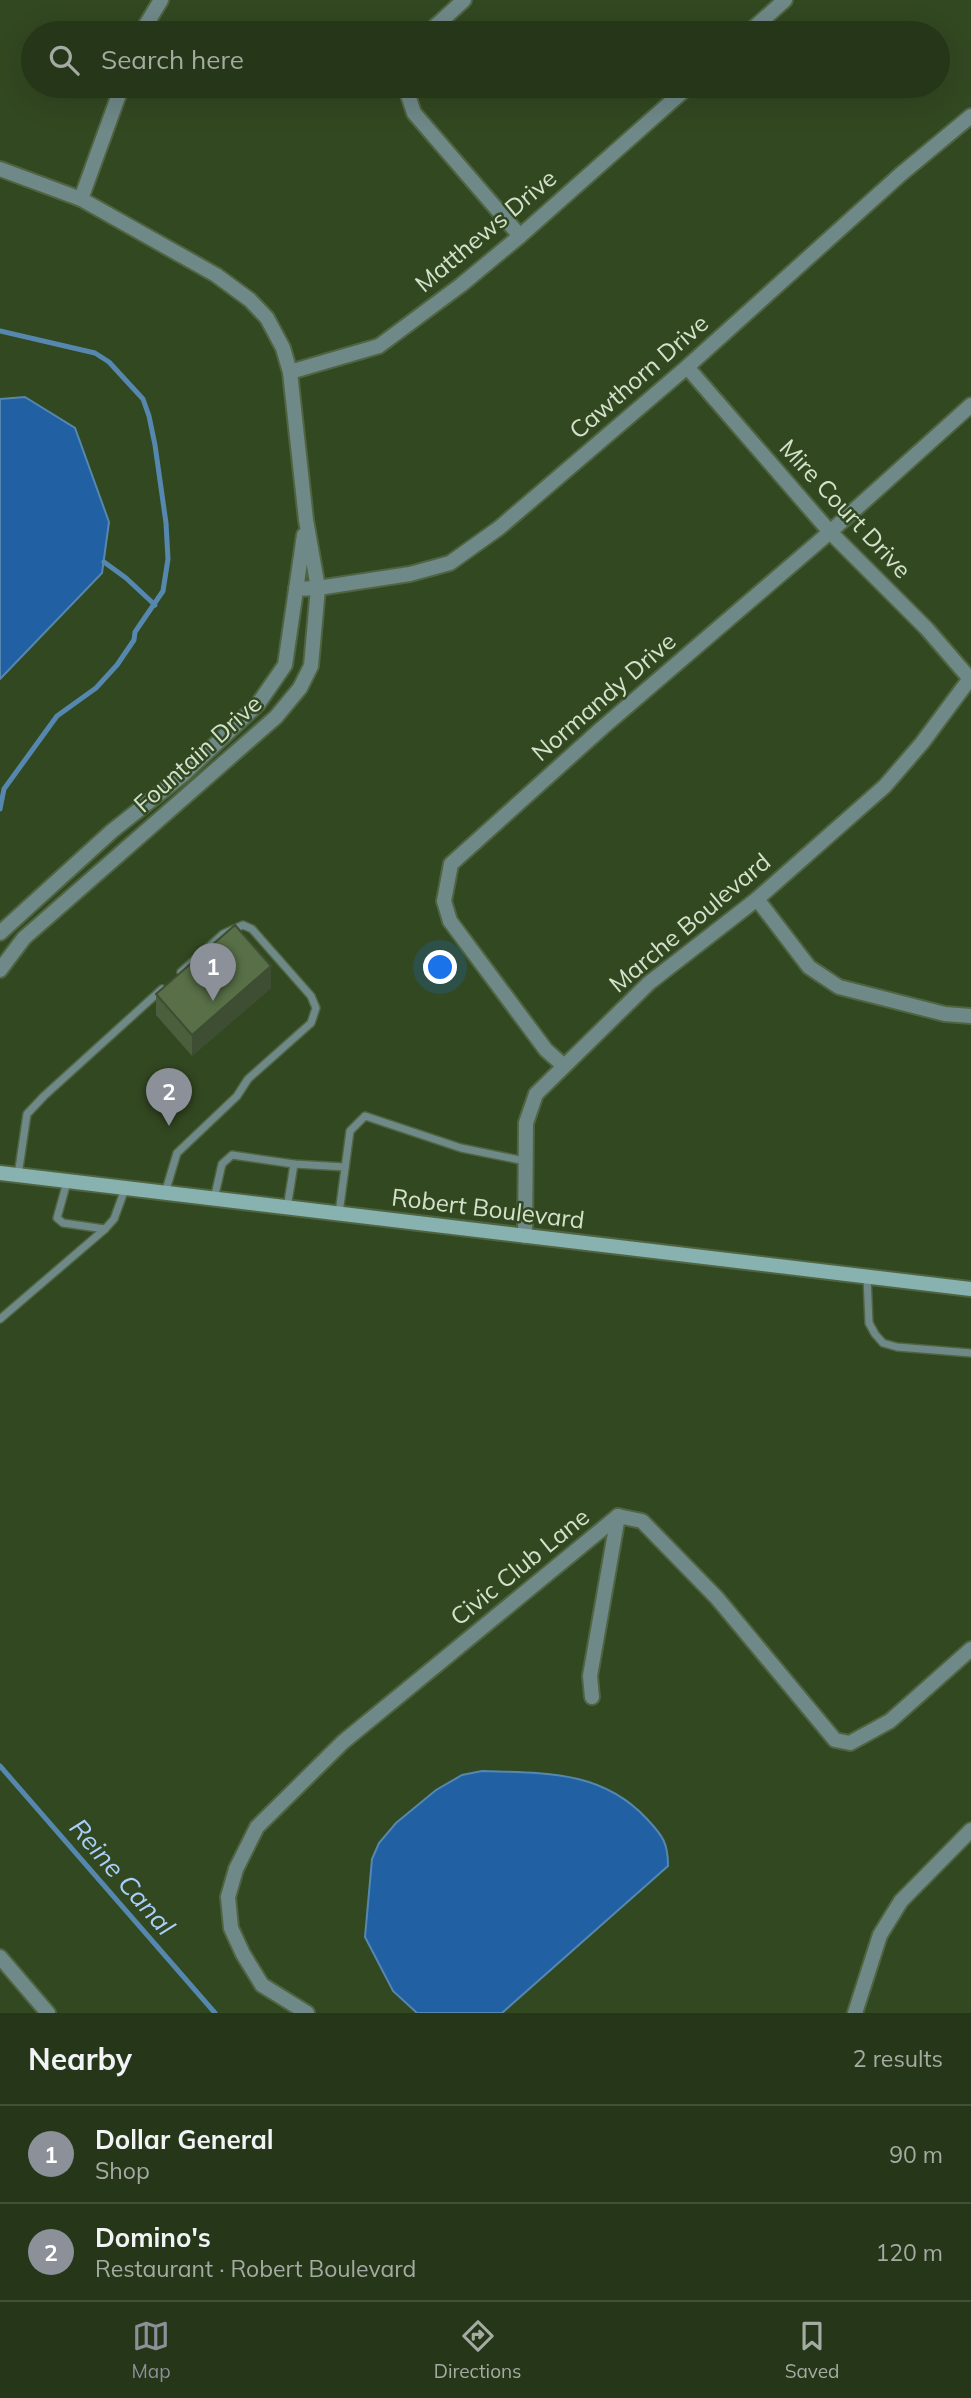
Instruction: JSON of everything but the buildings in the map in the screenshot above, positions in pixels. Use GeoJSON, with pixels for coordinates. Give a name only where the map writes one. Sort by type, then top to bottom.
{"type":"FeatureCollection","features":[{"type":"Feature","properties":{"kind":"main road","name":"Robert Boulevard"},"geometry":{"type":"LineString","coordinates":[[0,1173],[971,1289]]}},
{"type":"Feature","properties":{"kind":"street"},"geometry":{"type":"LineString","coordinates":[[148,21],[161,0]]}},
{"type":"Feature","properties":{"kind":"street"},"geometry":{"type":"LineString","coordinates":[[441,21],[464,0]]}},
{"type":"Feature","properties":{"kind":"street"},"geometry":{"type":"LineString","coordinates":[[761,21],[785,0]]}},
{"type":"Feature","properties":{"kind":"street"},"geometry":{"type":"LineString","coordinates":[[81,199],[118,98]]}},
{"type":"Feature","properties":{"kind":"street"},"geometry":{"type":"LineString","coordinates":[[409,98],[414,113],[520,236]]}},
{"type":"Feature","properties":{"kind":"street","name":"Matthews Drive"},"geometry":{"type":"LineString","coordinates":[[290,372],[379,346],[461,285],[520,236],[675,98]]}},
{"type":"Feature","properties":{"kind":"street","name":"Cawthorn Drive"},"geometry":{"type":"LineString","coordinates":[[296,589],[318,589],[410,574],[450,563],[499,528],[687,367],[901,174],[971,116]]}},
{"type":"Feature","properties":{"kind":"street","name":"Fountain Drive"},"geometry":{"type":"LineString","coordinates":[[0,169],[81,199],[216,275],[250,300],[267,318],[290,372],[306,520],[318,589],[311,666],[300,688],[276,717],[24,938],[0,970]]}},
{"type":"Feature","properties":{"kind":"street","name":"Mire Court Drive"},"geometry":{"type":"LineString","coordinates":[[687,367],[830,532],[927,629],[970,680]]}},
{"type":"Feature","properties":{"kind":"street","name":"Normandy Drive"},"geometry":{"type":"LineString","coordinates":[[563,1065],[546,1050],[450,921],[444,901],[451,864],[971,405]]}},
{"type":"Feature","properties":{"kind":"street","name":"Fountain Drive"},"geometry":{"type":"LineString","coordinates":[[0,933],[112,831],[204,755],[258,704],[285,665],[306,520]]}},
{"type":"Feature","properties":{"kind":"street","name":"Marche Boulevard"},"geometry":{"type":"LineString","coordinates":[[524,1236],[526,1123],[536,1094],[649,983],[757,899],[885,786],[970,680]]}},
{"type":"Feature","properties":{"kind":"street"},"geometry":{"type":"LineString","coordinates":[[204,755],[216,769]]}},
{"type":"Feature","properties":{"kind":"street"},"geometry":{"type":"LineString","coordinates":[[757,899],[809,967],[839,987],[945,1014],[971,1016]]}},
{"type":"Feature","properties":{"kind":"street"},"geometry":{"type":"LineString","coordinates":[[592,1697],[590,1676],[618,1516]]}},
{"type":"Feature","properties":{"kind":"street","name":"Civic Club Lane"},"geometry":{"type":"LineString","coordinates":[[307,2013],[262,1985],[231,1928],[228,1897],[236,1869],[257,1827],[343,1742],[618,1516],[642,1521],[718,1598],[835,1740],[850,1743],[890,1721],[971,1649]]}},
{"type":"Feature","properties":{"kind":"street"},"geometry":{"type":"LineString","coordinates":[[855,2013],[880,1935],[901,1902],[971,1830]]}},
{"type":"Feature","properties":{"kind":"street"},"geometry":{"type":"LineString","coordinates":[[0,1957],[48,2013]]}},
{"type":"Feature","properties":{"kind":"lane"},"geometry":{"type":"LineString","coordinates":[[18,1175],[27,1114],[223,934],[231,928],[243,925],[252,929],[312,996],[316,1008],[314,1017],[311,1023],[248,1079],[237,1096],[177,1153],[164,1193]]}},
{"type":"Feature","properties":{"kind":"lane"},"geometry":{"type":"LineString","coordinates":[[339,1214],[350,1131],[365,1116],[461,1148],[526,1161]]}},
{"type":"Feature","properties":{"kind":"lane"},"geometry":{"type":"LineString","coordinates":[[214,1199],[222,1164],[232,1155],[294,1164],[345,1167]]}},
{"type":"Feature","properties":{"kind":"lane"},"geometry":{"type":"LineString","coordinates":[[287,1208],[294,1164]]}},
{"type":"Feature","properties":{"kind":"lane"},"geometry":{"type":"LineString","coordinates":[[67,1182],[57,1217],[63,1223],[105,1228]]}},
{"type":"Feature","properties":{"kind":"lane"},"geometry":{"type":"LineString","coordinates":[[0,1319],[114,1219],[125,1189]]}},
{"type":"Feature","properties":{"kind":"lane"},"geometry":{"type":"LineString","coordinates":[[867,1277],[869,1323],[883,1343],[897,1347],[971,1353]]}},
{"type":"Feature","properties":{"kind":"water"},"geometry":{"type":"Polygon","coordinates":[[[25,397],[75,428],[109,522],[102,573],[0,679],[0,399],[25,397]]]}},
{"type":"Feature","properties":{"kind":"water"},"geometry":{"type":"Polygon","coordinates":[[[482,1771],[571,1777],[611,1791],[630,1803],[657,1830],[666,1846],[668,1866],[502,2013],[417,2013],[393,1991],[365,1937],[372,1859],[379,1843],[396,1823],[436,1790],[462,1775],[482,1771]]]}},
{"type":"Feature","properties":{"kind":"waterway"},"geometry":{"type":"LineString","coordinates":[[0,331],[95,353],[109,362],[143,399],[155,445],[168,559],[163,591],[135,632],[134,640],[117,665],[96,688],[57,716],[4,789],[0,809]]}},
{"type":"Feature","properties":{"kind":"waterway"},"geometry":{"type":"LineString","coordinates":[[104,562],[155,605]]}},
{"type":"Feature","properties":{"kind":"waterway","name":"Reine Canal"},"geometry":{"type":"LineString","coordinates":[[0,1766],[215,2013]]}},
{"type":"Feature","properties":{"kind":"place","name":"Dollar General"},"geometry":{"type":"Point","coordinates":[213,1001]}},
{"type":"Feature","properties":{"kind":"place","name":"Domino's"},"geometry":{"type":"Point","coordinates":[169,1126]}}]}
